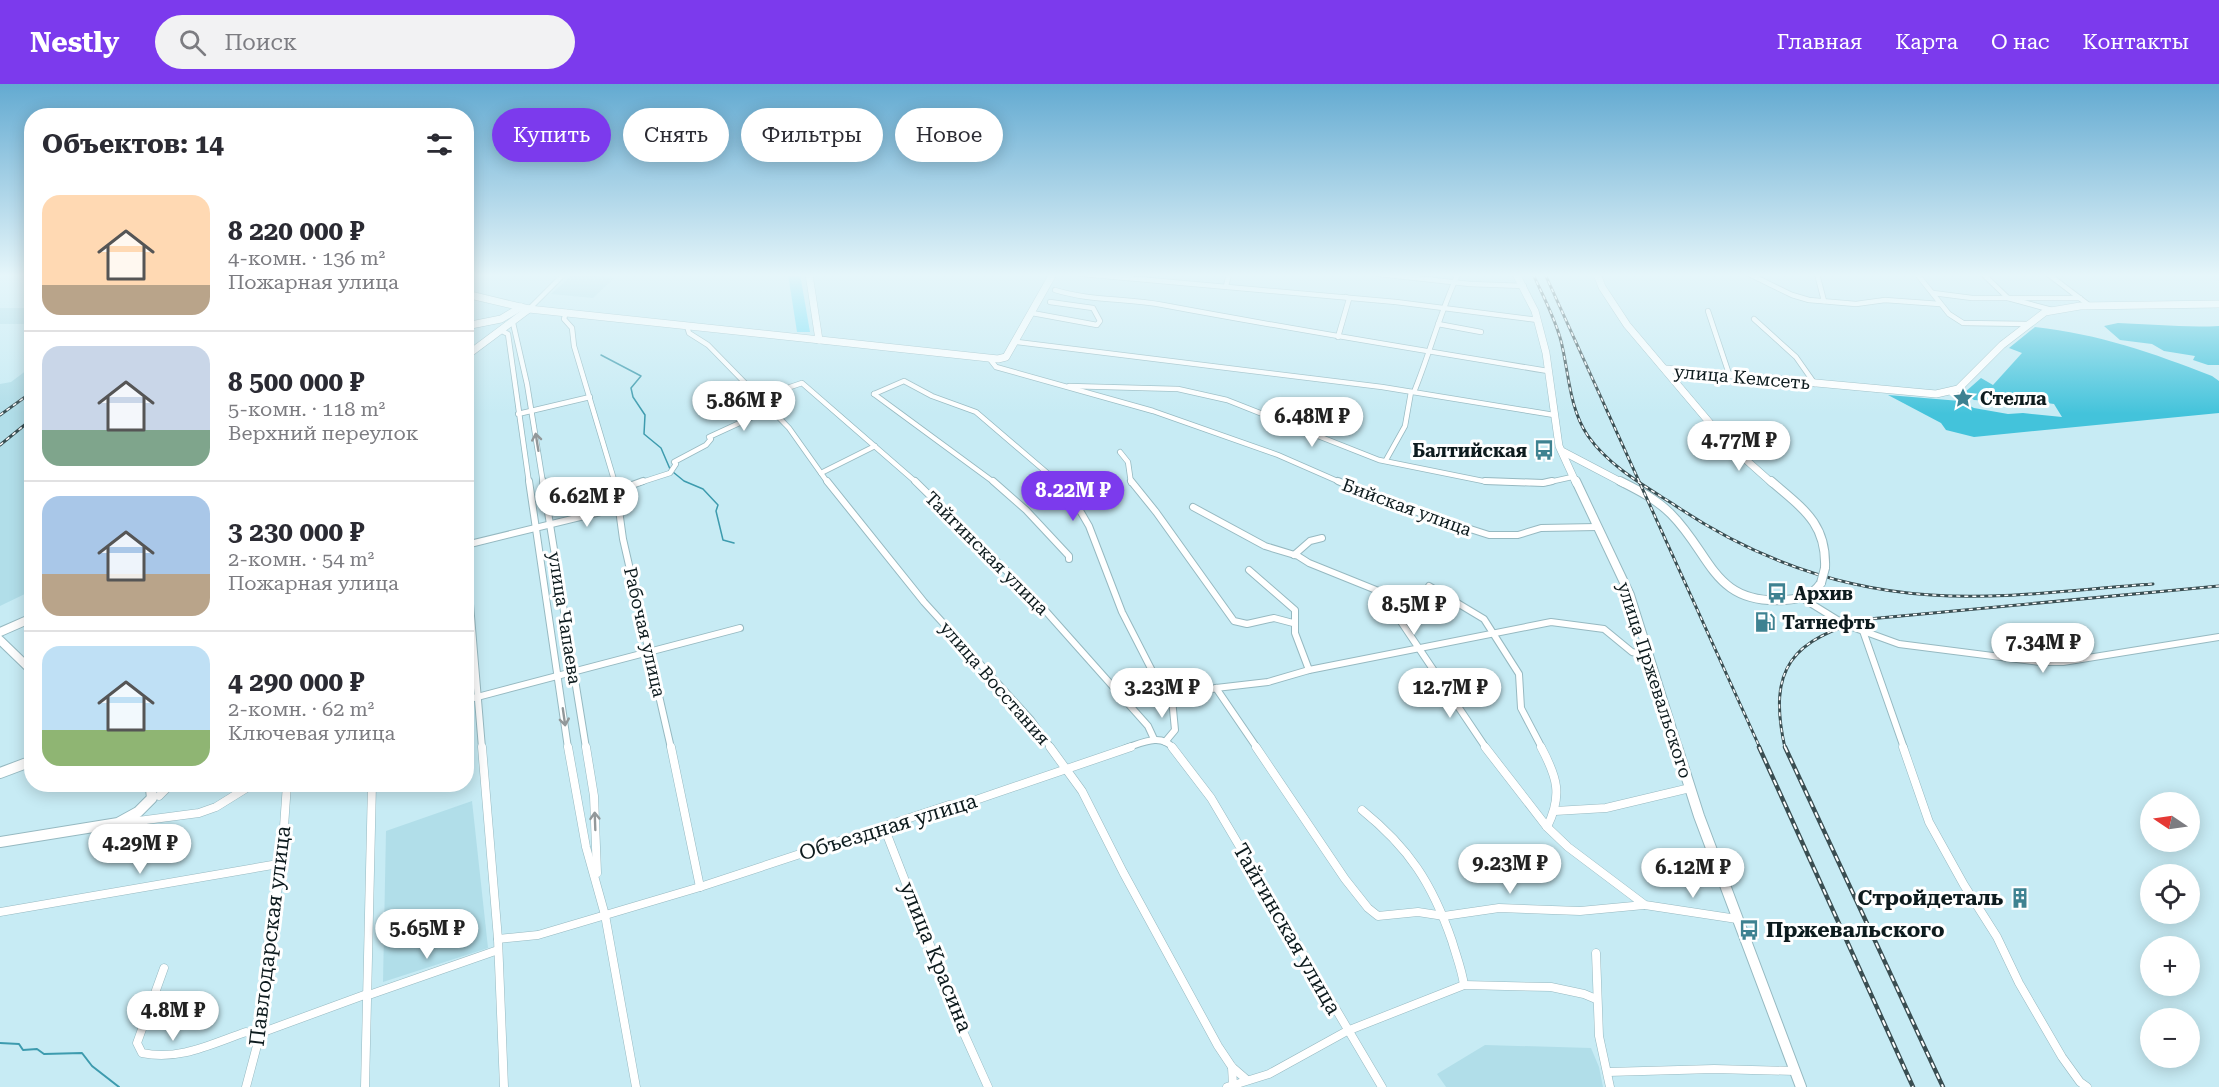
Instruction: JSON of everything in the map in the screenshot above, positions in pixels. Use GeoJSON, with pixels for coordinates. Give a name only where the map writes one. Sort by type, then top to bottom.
{"type":"FeatureCollection","features":[{"type":"Feature","properties":{"kind":"street"},"geometry":{"type":"LineString","coordinates":[[474,324],[492,321]]}},
{"type":"Feature","properties":{"kind":"street"},"geometry":{"type":"LineString","coordinates":[[474,350],[516,321]]}},
{"type":"Feature","properties":{"kind":"street","name":"Рабочая улица"},"geometry":{"type":"LineString","coordinates":[[566,321],[572,327],[574,346],[614,476],[617,508],[648,653],[668,728],[700,887]]}},
{"type":"Feature","properties":{"kind":"street"},"geometry":{"type":"LineString","coordinates":[[642,321],[989,358],[1006,357],[1028,321]]}},
{"type":"Feature","properties":{"kind":"street"},"geometry":{"type":"LineString","coordinates":[[816,321],[819,340]]}},
{"type":"Feature","properties":{"kind":"street"},"geometry":{"type":"LineString","coordinates":[[1075,321],[1097,325],[1100,321]]}},
{"type":"Feature","properties":{"kind":"street"},"geometry":{"type":"LineString","coordinates":[[1238,321],[1548,371]]}},
{"type":"Feature","properties":{"kind":"street"},"geometry":{"type":"LineString","coordinates":[[1338,337],[1343,321]]}},
{"type":"Feature","properties":{"kind":"street"},"geometry":{"type":"LineString","coordinates":[[1386,460],[1406,426],[1412,392],[1431,351],[1439,321]]}},
{"type":"Feature","properties":{"kind":"street","name":"улица Пржевальского"},"geometry":{"type":"LineString","coordinates":[[1538,321],[1548,371],[1557,440],[1572,477],[1630,596],[1690,788],[1801,1087]]}},
{"type":"Feature","properties":{"kind":"street"},"geometry":{"type":"LineString","coordinates":[[1624,321],[1665,369]]}},
{"type":"Feature","properties":{"kind":"street"},"geometry":{"type":"LineString","coordinates":[[1711,321],[1729,374]]}},
{"type":"Feature","properties":{"kind":"street"},"geometry":{"type":"LineString","coordinates":[[1756,321],[1781,341],[1810,374],[1815,384]]}},
{"type":"Feature","properties":{"kind":"street"},"geometry":{"type":"LineString","coordinates":[[1960,321],[1965,324],[2029,324]]}},
{"type":"Feature","properties":{"kind":"street","name":"улица Кемсеть"},"geometry":{"type":"LineString","coordinates":[[1665,369],[1917,394],[1951,392],[1958,389],[2002,345],[2033,321]]}},
{"type":"Feature","properties":{"kind":"street","name":"улица Чапаева"},"geometry":{"type":"LineString","coordinates":[[513,323],[532,411],[594,796],[597,880]]}},
{"type":"Feature","properties":{"kind":"street"},"geometry":{"type":"LineString","coordinates":[[1438,324],[1481,332]]}},
{"type":"Feature","properties":{"kind":"street","name":"улица Восстания"},"geometry":{"type":"LineString","coordinates":[[687,326],[689,333],[708,345],[772,408],[924,602],[1030,720],[1082,791],[1147,916],[1232,1067],[1247,1080]]}},
{"type":"Feature","properties":{"kind":"street","name":"улица Чапаева"},"geometry":{"type":"LineString","coordinates":[[502,331],[508,334],[571,769],[586,847],[605,915],[636,1087]]}},
{"type":"Feature","properties":{"kind":"street"},"geometry":{"type":"LineString","coordinates":[[1017,342],[1412,392],[1554,415]]}},
{"type":"Feature","properties":{"kind":"street","name":"Бийская улица"},"geometry":{"type":"LineString","coordinates":[[989,358],[996,368],[1153,411],[1278,455],[1361,491],[1364,495],[1489,536],[1518,535],[1541,528],[1597,527]]}},
{"type":"Feature","properties":{"kind":"street","name":"улица Кемсеть"},"geometry":{"type":"LineString","coordinates":[[1665,369],[1726,442],[1805,511],[1819,529],[1826,548],[1825,568],[1821,583],[1815,591],[1802,598]]}},
{"type":"Feature","properties":{"kind":"street"},"geometry":{"type":"LineString","coordinates":[[1069,559],[1061,546],[1019,502],[927,430],[874,394],[904,381],[932,396],[976,412],[1053,475],[1075,502],[1089,526],[1122,612],[1164,694],[1172,701],[1175,730],[1167,742],[1154,739]]}},
{"type":"Feature","properties":{"kind":"street","name":"Тайгинская улица"},"geometry":{"type":"LineString","coordinates":[[761,397],[802,383],[875,446],[978,541],[1035,598],[1148,726],[1154,739]]}},
{"type":"Feature","properties":{"kind":"street","name":"Бийская улица"},"geometry":{"type":"LineString","coordinates":[[1053,384],[1178,389],[1227,400],[1335,445],[1386,460],[1482,481],[1543,483],[1572,477]]}},
{"type":"Feature","properties":{"kind":"street"},"geometry":{"type":"LineString","coordinates":[[518,414],[590,397]]}},
{"type":"Feature","properties":{"kind":"street"},"geometry":{"type":"LineString","coordinates":[[616,491],[670,473],[676,464],[674,462],[706,445],[710,438],[772,408]]}},
{"type":"Feature","properties":{"kind":"street"},"geometry":{"type":"LineString","coordinates":[[821,473],[875,446]]}},
{"type":"Feature","properties":{"kind":"street"},"geometry":{"type":"LineString","coordinates":[[1562,451],[1581,463],[1647,495],[1665,508],[1688,533],[1718,578],[1737,594],[1759,600],[1802,598],[1844,624],[1914,647],[2040,662],[2063,662],[2219,638]]}},
{"type":"Feature","properties":{"kind":"street"},"geometry":{"type":"LineString","coordinates":[[1120,452],[1131,466],[1129,478],[1132,486],[1154,510],[1234,621],[1242,625],[1252,625],[1270,619],[1293,623]]}},
{"type":"Feature","properties":{"kind":"street"},"geometry":{"type":"LineString","coordinates":[[1193,507],[1265,546],[1294,555],[1380,592],[1470,727],[1547,827],[1644,905]]}},
{"type":"Feature","properties":{"kind":"street"},"geometry":{"type":"LineString","coordinates":[[474,542],[617,508]]}},
{"type":"Feature","properties":{"kind":"street"},"geometry":{"type":"LineString","coordinates":[[1294,555],[1310,542],[1322,538]]}},
{"type":"Feature","properties":{"kind":"street"},"geometry":{"type":"LineString","coordinates":[[1249,570],[1295,610],[1293,623],[1310,670]]}},
{"type":"Feature","properties":{"kind":"street"},"geometry":{"type":"LineString","coordinates":[[1429,586],[1484,619],[1519,674],[1521,708],[1551,765],[1557,783],[1555,811],[1547,827]]}},
{"type":"Feature","properties":{"kind":"street"},"geometry":{"type":"LineString","coordinates":[[0,632],[24,622]]}},
{"type":"Feature","properties":{"kind":"street"},"geometry":{"type":"LineString","coordinates":[[1172,701],[1216,688],[1255,685],[1310,670],[1551,622],[1604,629],[1632,652],[1649,656]]}},
{"type":"Feature","properties":{"kind":"street"},"geometry":{"type":"LineString","coordinates":[[474,698],[740,628]]}},
{"type":"Feature","properties":{"kind":"street"},"geometry":{"type":"LineString","coordinates":[[1866,633],[1929,822],[1964,885],[1997,937],[2019,983],[2062,1057],[2080,1082],[2087,1087]]}},
{"type":"Feature","properties":{"kind":"street"},"geometry":{"type":"LineString","coordinates":[[0,640],[24,663]]}},
{"type":"Feature","properties":{"kind":"street"},"geometry":{"type":"LineString","coordinates":[[474,650],[498,939],[504,1087]]}},
{"type":"Feature","properties":{"kind":"street"},"geometry":{"type":"LineString","coordinates":[[1216,688],[1345,879],[1368,908],[1378,916],[1418,912],[1444,916],[1499,908],[1580,911],[1644,905],[1738,919]]}},
{"type":"Feature","properties":{"kind":"street","name":"Объездная улица"},"geometry":{"type":"LineString","coordinates":[[498,939],[538,935],[700,887],[949,805],[964,804],[1154,739]]}},
{"type":"Feature","properties":{"kind":"street","name":"Тайгинская улица"},"geometry":{"type":"LineString","coordinates":[[1167,742],[1210,798],[1382,1087]]}},
{"type":"Feature","properties":{"kind":"street"},"geometry":{"type":"LineString","coordinates":[[0,773],[24,764]]}},
{"type":"Feature","properties":{"kind":"street"},"geometry":{"type":"LineString","coordinates":[[1555,811],[1606,808],[1690,788]]}},
{"type":"Feature","properties":{"kind":"street"},"geometry":{"type":"LineString","coordinates":[[118,823],[138,812],[152,798],[152,792]]}},
{"type":"Feature","properties":{"kind":"street"},"geometry":{"type":"LineString","coordinates":[[0,842],[199,813],[216,807],[240,792]]}},
{"type":"Feature","properties":{"kind":"street","name":"Павлодарская улица"},"geometry":{"type":"LineString","coordinates":[[246,1087],[259,1038],[270,924],[284,862],[286,792]]}},
{"type":"Feature","properties":{"kind":"street"},"geometry":{"type":"LineString","coordinates":[[365,1087],[372,792]]}},
{"type":"Feature","properties":{"kind":"street"},"geometry":{"type":"LineString","coordinates":[[1362,810],[1409,851],[1430,882],[1444,916],[1464,985]]}},
{"type":"Feature","properties":{"kind":"street","name":"улица Красина"},"geometry":{"type":"LineString","coordinates":[[884,827],[946,986],[948,998],[988,1087]]}},
{"type":"Feature","properties":{"kind":"street"},"geometry":{"type":"LineString","coordinates":[[0,912],[284,862]]}},
{"type":"Feature","properties":{"kind":"street"},"geometry":{"type":"LineString","coordinates":[[164,968],[137,1043],[142,1053],[152,1056],[181,1055],[246,1032],[259,1038],[266,1030],[498,950]]}},
{"type":"Feature","properties":{"kind":"street"},"geometry":{"type":"LineString","coordinates":[[1596,953],[1599,1036],[1610,1087]]}},
{"type":"Feature","properties":{"kind":"street"},"geometry":{"type":"LineString","coordinates":[[1232,1067],[1230,1086],[1269,1074],[1347,1031],[1464,985],[1485,984],[1586,993],[1596,999]]}},
{"type":"Feature","properties":{"kind":"street"},"geometry":{"type":"LineString","coordinates":[[1608,1072],[1795,1071]]}},
{"type":"Feature","properties":{"kind":"shaded area"},"geometry":{"type":"Polygon","coordinates":[[[0,321],[24,321],[24,324],[0,324],[0,321]]]}},
{"type":"Feature","properties":{"kind":"shaded area"},"geometry":{"type":"Polygon","coordinates":[[[795,321],[808,321],[810,332],[797,332],[795,321]]]}},
{"type":"Feature","properties":{"kind":"shaded area"},"geometry":{"type":"Polygon","coordinates":[[[2118,323],[2219,326],[2219,365],[2208,365],[2193,360],[2195,356],[2164,351],[2152,344],[2120,340],[2104,326],[2118,323]]]}},
{"type":"Feature","properties":{"kind":"shaded area"},"geometry":{"type":"Polygon","coordinates":[[[2035,327],[2104,340],[2212,376],[2219,381],[2219,413],[1974,437],[1946,430],[1941,423],[1888,395],[1960,401],[1974,408],[2008,414],[2023,413],[2062,417],[2054,404],[1986,395],[1989,401],[1974,400],[1964,393],[1981,378],[1993,385],[2022,353],[2009,348],[2035,327]]]}},
{"type":"Feature","properties":{"kind":"shaded area"},"geometry":{"type":"Polygon","coordinates":[[[24,372],[24,594],[0,606],[0,384],[11,382],[24,372]]]}},
{"type":"Feature","properties":{"kind":"shaded area"},"geometry":{"type":"Polygon","coordinates":[[[472,801],[488,948],[383,982],[386,831],[472,801]]]}},
{"type":"Feature","properties":{"kind":"shaded area"},"geometry":{"type":"Polygon","coordinates":[[[1485,1045],[1591,1048],[1599,1067],[1603,1087],[1446,1087],[1437,1074],[1485,1045]]]}},
{"type":"Feature","properties":{"kind":"waterway"},"geometry":{"type":"LineString","coordinates":[[601,355],[641,376],[631,388],[633,397],[645,415],[644,434],[661,448],[670,469]]}},
{"type":"Feature","properties":{"kind":"waterway"},"geometry":{"type":"LineString","coordinates":[[673,472],[684,481],[703,489],[718,505],[716,511],[723,540],[734,543]]}},
{"type":"Feature","properties":{"kind":"waterway"},"geometry":{"type":"LineString","coordinates":[[0,1043],[19,1044],[23,1050],[37,1049],[44,1054],[82,1053],[92,1066],[119,1087]]}},
{"type":"Feature","properties":{"kind":"railway"},"geometry":{"type":"LineString","coordinates":[[1554,321],[1564,353],[1573,402],[1582,425],[1596,447],[1640,483]]}},
{"type":"Feature","properties":{"kind":"railway"},"geometry":{"type":"LineString","coordinates":[[1566,321],[1640,483]]}},
{"type":"Feature","properties":{"kind":"railway"},"geometry":{"type":"LineString","coordinates":[[0,415],[24,398]]}},
{"type":"Feature","properties":{"kind":"railway"},"geometry":{"type":"LineString","coordinates":[[0,445],[24,426]]}},
{"type":"Feature","properties":{"kind":"railway"},"geometry":{"type":"LineString","coordinates":[[1640,483],[1703,523],[1764,555],[1828,578],[1862,586],[1931,595],[1986,596],[2153,584]]}},
{"type":"Feature","properties":{"kind":"railway"},"geometry":{"type":"LineString","coordinates":[[1640,483],[1760,748]]}},
{"type":"Feature","properties":{"kind":"railway"},"geometry":{"type":"LineString","coordinates":[[1785,748],[1780,720],[1783,677],[1791,661],[1804,648],[1821,636],[1843,627],[1869,619],[2219,586]]}},
{"type":"Feature","properties":{"kind":"railway"},"geometry":{"type":"LineString","coordinates":[[1759,747],[1913,1087]]}},
{"type":"Feature","properties":{"kind":"railway"},"geometry":{"type":"LineString","coordinates":[[1785,747],[1943,1087]]}},
{"type":"Feature","properties":{"kind":"place","name":"Стелла"},"geometry":{"type":"Point","coordinates":[1963,398]}},
{"type":"Feature","properties":{"kind":"place","name":"Балтийская"},"geometry":{"type":"Point","coordinates":[1544,450]}},
{"type":"Feature","properties":{"kind":"place","name":"Архив"},"geometry":{"type":"Point","coordinates":[1777,593]}},
{"type":"Feature","properties":{"kind":"place","name":"Татнефть"},"geometry":{"type":"Point","coordinates":[1765,622]}},
{"type":"Feature","properties":{"kind":"place","name":"Стройдеталь"},"geometry":{"type":"Point","coordinates":[2020,898]}},
{"type":"Feature","properties":{"kind":"place","name":"Пржевальского"},"geometry":{"type":"Point","coordinates":[1749,930]}}]}
